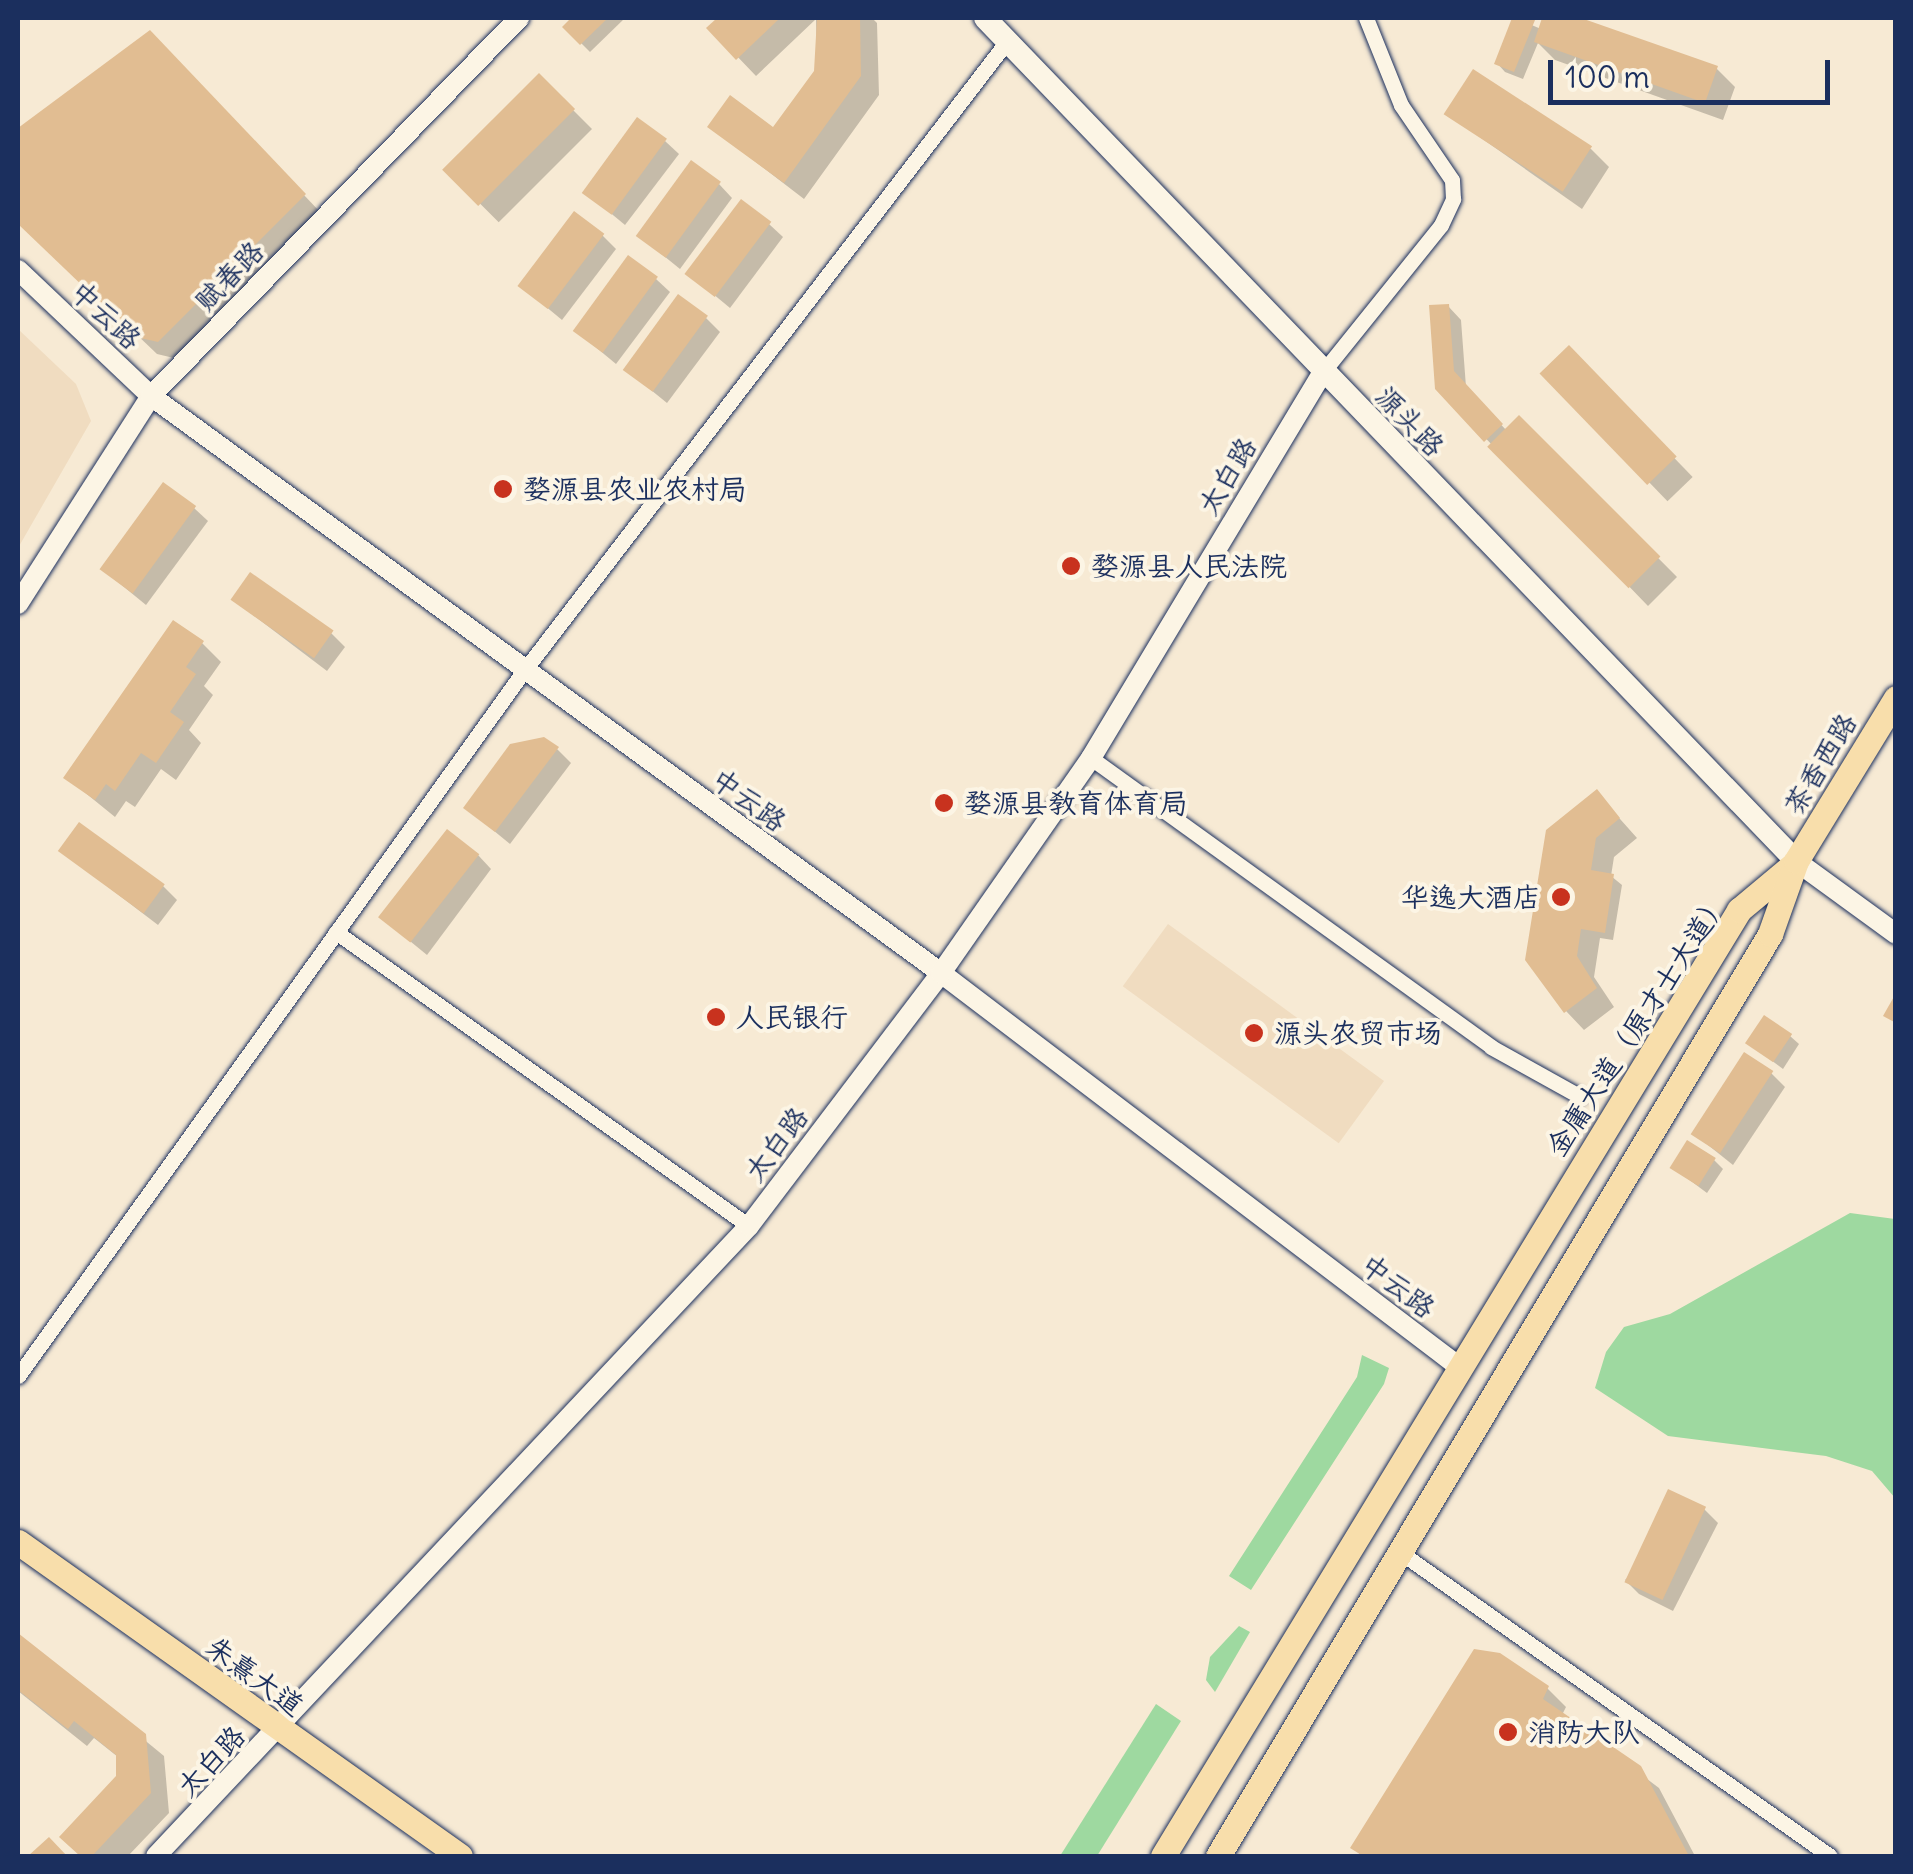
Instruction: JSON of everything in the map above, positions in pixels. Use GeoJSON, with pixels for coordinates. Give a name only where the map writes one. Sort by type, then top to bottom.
{"type":"FeatureCollection","features":[{"type":"Feature","properties":{"kind":"main road","name":"源头路"},"geometry":{"type":"LineString","coordinates":[[986,18],[1322,374],[1796,862]]}},
{"type":"Feature","properties":{"kind":"main road","name":"茶香西路"},"geometry":{"type":"LineString","coordinates":[[1796,862],[1896,698]]}},
{"type":"Feature","properties":{"kind":"main road","name":"金庸大道（原才士大道）"},"geometry":{"type":"LineString","coordinates":[[1162,1856],[1739,910],[1796,862]]}},
{"type":"Feature","properties":{"kind":"main road"},"geometry":{"type":"LineString","coordinates":[[1218,1856],[1397,1550],[1770,934],[1796,862]]}},
{"type":"Feature","properties":{"kind":"main road","name":"朱熹大道"},"geometry":{"type":"LineString","coordinates":[[18,1542],[460,1856]]}},
{"type":"Feature","properties":{"kind":"street","name":"赋春路"},"geometry":{"type":"LineString","coordinates":[[18,604],[151,396],[519,18]]}},
{"type":"Feature","properties":{"kind":"street"},"geometry":{"type":"LineString","coordinates":[[1322,374],[1441,225],[1453,199],[1452,180],[1401,105],[1366,18]]}},
{"type":"Feature","properties":{"kind":"street"},"geometry":{"type":"LineString","coordinates":[[18,1376],[523,672],[1008,40]]}},
{"type":"Feature","properties":{"kind":"street","name":"中云路"},"geometry":{"type":"LineString","coordinates":[[18,270],[151,396],[523,672],[942,973],[1458,1366]]}},
{"type":"Feature","properties":{"kind":"street","name":"太白路"},"geometry":{"type":"LineString","coordinates":[[156,1856],[748,1226],[942,973],[1091,758],[1322,374]]}},
{"type":"Feature","properties":{"kind":"street"},"geometry":{"type":"LineString","coordinates":[[1091,758],[1491,1047],[1579,1096]]}},
{"type":"Feature","properties":{"kind":"street"},"geometry":{"type":"LineString","coordinates":[[1796,862],[1896,934]]}},
{"type":"Feature","properties":{"kind":"street"},"geometry":{"type":"LineString","coordinates":[[336,932],[748,1226]]}},
{"type":"Feature","properties":{"kind":"street"},"geometry":{"type":"LineString","coordinates":[[1397,1550],[1830,1856]]}},
{"type":"Feature","properties":{"kind":"shaded area"},"geometry":{"type":"Polygon","coordinates":[[[18,329],[76,384],[91,421],[18,548],[18,329]]]}},
{"type":"Feature","properties":{"kind":"shaded area","name":"源头农贸市场"},"geometry":{"type":"Polygon","coordinates":[[[1168,924],[1384,1081],[1339,1143],[1123,986],[1168,924]]]}},
{"type":"Feature","properties":{"kind":"green space"},"geometry":{"type":"Polygon","coordinates":[[[1850,1213],[1895,1219],[1895,1498],[1872,1471],[1826,1456],[1668,1436],[1595,1388],[1606,1352],[1624,1327],[1670,1314],[1850,1213]]]}},
{"type":"Feature","properties":{"kind":"green space"},"geometry":{"type":"Polygon","coordinates":[[[1362,1355],[1389,1368],[1384,1384],[1251,1590],[1229,1576],[1357,1377],[1362,1355]]]}},
{"type":"Feature","properties":{"kind":"green space"},"geometry":{"type":"Polygon","coordinates":[[[1239,1626],[1250,1632],[1215,1692],[1206,1680],[1210,1657],[1239,1626]]]}},
{"type":"Feature","properties":{"kind":"green space"},"geometry":{"type":"Polygon","coordinates":[[[1156,1704],[1181,1721],[1097,1856],[1060,1856],[1156,1704]]]}},
{"type":"Feature","properties":{"kind":"building"},"geometry":{"type":"Polygon","coordinates":[[[571,18],[608,18],[580,45],[562,27],[571,18]]]}},
{"type":"Feature","properties":{"kind":"building"},"geometry":{"type":"Polygon","coordinates":[[[717,18],[780,18],[736,60],[706,28],[717,18]]]}},
{"type":"Feature","properties":{"kind":"building"},"geometry":{"type":"Polygon","coordinates":[[[817,18],[860,18],[861,76],[784,183],[707,127],[730,95],[773,127],[814,71],[817,18]]]}},
{"type":"Feature","properties":{"kind":"building"},"geometry":{"type":"Polygon","coordinates":[[[1512,18],[1535,20],[1514,72],[1494,64],[1512,18]]]}},
{"type":"Feature","properties":{"kind":"building"},"geometry":{"type":"Polygon","coordinates":[[[1542,18],[1581,18],[1718,66],[1705,103],[1534,42],[1542,18]]]}},
{"type":"Feature","properties":{"kind":"building"},"geometry":{"type":"Polygon","coordinates":[[[150,30],[306,194],[158,342],[136,337],[18,224],[18,128],[150,30]]]}},
{"type":"Feature","properties":{"kind":"building"},"geometry":{"type":"Polygon","coordinates":[[[1473,69],[1592,146],[1563,192],[1444,114],[1473,69]]]}},
{"type":"Feature","properties":{"kind":"building"},"geometry":{"type":"Polygon","coordinates":[[[539,73],[575,109],[478,206],[442,170],[539,73]]]}},
{"type":"Feature","properties":{"kind":"building"},"geometry":{"type":"Polygon","coordinates":[[[637,117],[667,139],[612,215],[582,193],[637,117]]]}},
{"type":"Feature","properties":{"kind":"building"},"geometry":{"type":"Polygon","coordinates":[[[691,160],[721,182],[666,258],[636,236],[691,160]]]}},
{"type":"Feature","properties":{"kind":"building"},"geometry":{"type":"Polygon","coordinates":[[[741,199],[771,222],[715,297],[684,274],[741,199]]]}},
{"type":"Feature","properties":{"kind":"building"},"geometry":{"type":"Polygon","coordinates":[[[574,211],[604,234],[548,309],[517,286],[574,211]]]}},
{"type":"Feature","properties":{"kind":"building"},"geometry":{"type":"Polygon","coordinates":[[[628,255],[658,277],[603,353],[573,331],[628,255]]]}},
{"type":"Feature","properties":{"kind":"building"},"geometry":{"type":"Polygon","coordinates":[[[678,294],[708,316],[653,392],[623,370],[678,294]]]}},
{"type":"Feature","properties":{"kind":"building"},"geometry":{"type":"Polygon","coordinates":[[[1449,304],[1454,371],[1503,424],[1484,442],[1435,389],[1429,305],[1449,304]]]}},
{"type":"Feature","properties":{"kind":"building"},"geometry":{"type":"Polygon","coordinates":[[[1569,345],[1677,456],[1647,485],[1540,373],[1569,345]]]}},
{"type":"Feature","properties":{"kind":"building"},"geometry":{"type":"Polygon","coordinates":[[[1519,415],[1660,556],[1629,588],[1487,447],[1519,415]]]}},
{"type":"Feature","properties":{"kind":"building"},"geometry":{"type":"Polygon","coordinates":[[[163,482],[196,506],[133,593],[100,569],[163,482]]]}},
{"type":"Feature","properties":{"kind":"building"},"geometry":{"type":"Polygon","coordinates":[[[250,572],[334,631],[314,658],[230,600],[250,572]]]}},
{"type":"Feature","properties":{"kind":"building"},"geometry":{"type":"Polygon","coordinates":[[[173,620],[204,641],[186,667],[196,674],[170,712],[184,722],[156,763],[141,753],[115,791],[106,784],[95,800],[63,778],[173,620]]]}},
{"type":"Feature","properties":{"kind":"building"},"geometry":{"type":"Polygon","coordinates":[[[544,737],[559,747],[495,832],[463,808],[510,744],[544,737]]]}},
{"type":"Feature","properties":{"kind":"building","name":"华逸大酒店"},"geometry":{"type":"Polygon","coordinates":[[[1597,789],[1620,818],[1596,838],[1591,870],[1614,874],[1605,933],[1581,929],[1577,956],[1597,988],[1564,1013],[1525,960],[1546,830],[1597,789]]]}},
{"type":"Feature","properties":{"kind":"building"},"geometry":{"type":"Polygon","coordinates":[[[79,822],[165,884],[144,913],[58,851],[79,822]]]}},
{"type":"Feature","properties":{"kind":"building"},"geometry":{"type":"Polygon","coordinates":[[[447,829],[479,854],[410,942],[378,917],[447,829]]]}},
{"type":"Feature","properties":{"kind":"building"},"geometry":{"type":"Polygon","coordinates":[[[1896,993],[1896,1023],[1883,1016],[1896,993]]]}},
{"type":"Feature","properties":{"kind":"building"},"geometry":{"type":"Polygon","coordinates":[[[1764,1015],[1792,1034],[1773,1062],[1745,1043],[1764,1015]]]}},
{"type":"Feature","properties":{"kind":"building"},"geometry":{"type":"Polygon","coordinates":[[[1744,1052],[1773,1071],[1720,1153],[1691,1134],[1744,1052]]]}},
{"type":"Feature","properties":{"kind":"building"},"geometry":{"type":"Polygon","coordinates":[[[1687,1140],[1716,1158],[1698,1186],[1670,1168],[1687,1140]]]}},
{"type":"Feature","properties":{"kind":"building"},"geometry":{"type":"Polygon","coordinates":[[[1668,1489],[1706,1507],[1663,1600],[1624,1582],[1668,1489]]]}},
{"type":"Feature","properties":{"kind":"building"},"geometry":{"type":"Polygon","coordinates":[[[18,1633],[146,1734],[151,1793],[92,1856],[80,1856],[59,1837],[116,1776],[116,1755],[74,1721],[68,1729],[18,1690],[18,1633]]]}},
{"type":"Feature","properties":{"kind":"building","name":"消防大队"},"geometry":{"type":"Polygon","coordinates":[[[1474,1649],[1500,1653],[1549,1686],[1543,1699],[1641,1766],[1689,1856],[1363,1856],[1350,1848],[1474,1649]]]}},
{"type":"Feature","properties":{"kind":"building"},"geometry":{"type":"Polygon","coordinates":[[[49,1837],[67,1856],[28,1856],[49,1837]]]}},
{"type":"Feature","properties":{"kind":"place","name":"婺源县农业农村局"},"geometry":{"type":"Point","coordinates":[503,489]}},
{"type":"Feature","properties":{"kind":"place","name":"婺源县人民法院"},"geometry":{"type":"Point","coordinates":[1071,566]}},
{"type":"Feature","properties":{"kind":"place","name":"婺源县教育体育局"},"geometry":{"type":"Point","coordinates":[944,803]}},
{"type":"Feature","properties":{"kind":"place","name":"华逸大酒店"},"geometry":{"type":"Point","coordinates":[1561,897]}},
{"type":"Feature","properties":{"kind":"place","name":"人民银行"},"geometry":{"type":"Point","coordinates":[716,1017]}},
{"type":"Feature","properties":{"kind":"place","name":"源头农贸市场"},"geometry":{"type":"Point","coordinates":[1254,1033]}},
{"type":"Feature","properties":{"kind":"place","name":"消防大队"},"geometry":{"type":"Point","coordinates":[1508,1732]}}]}
